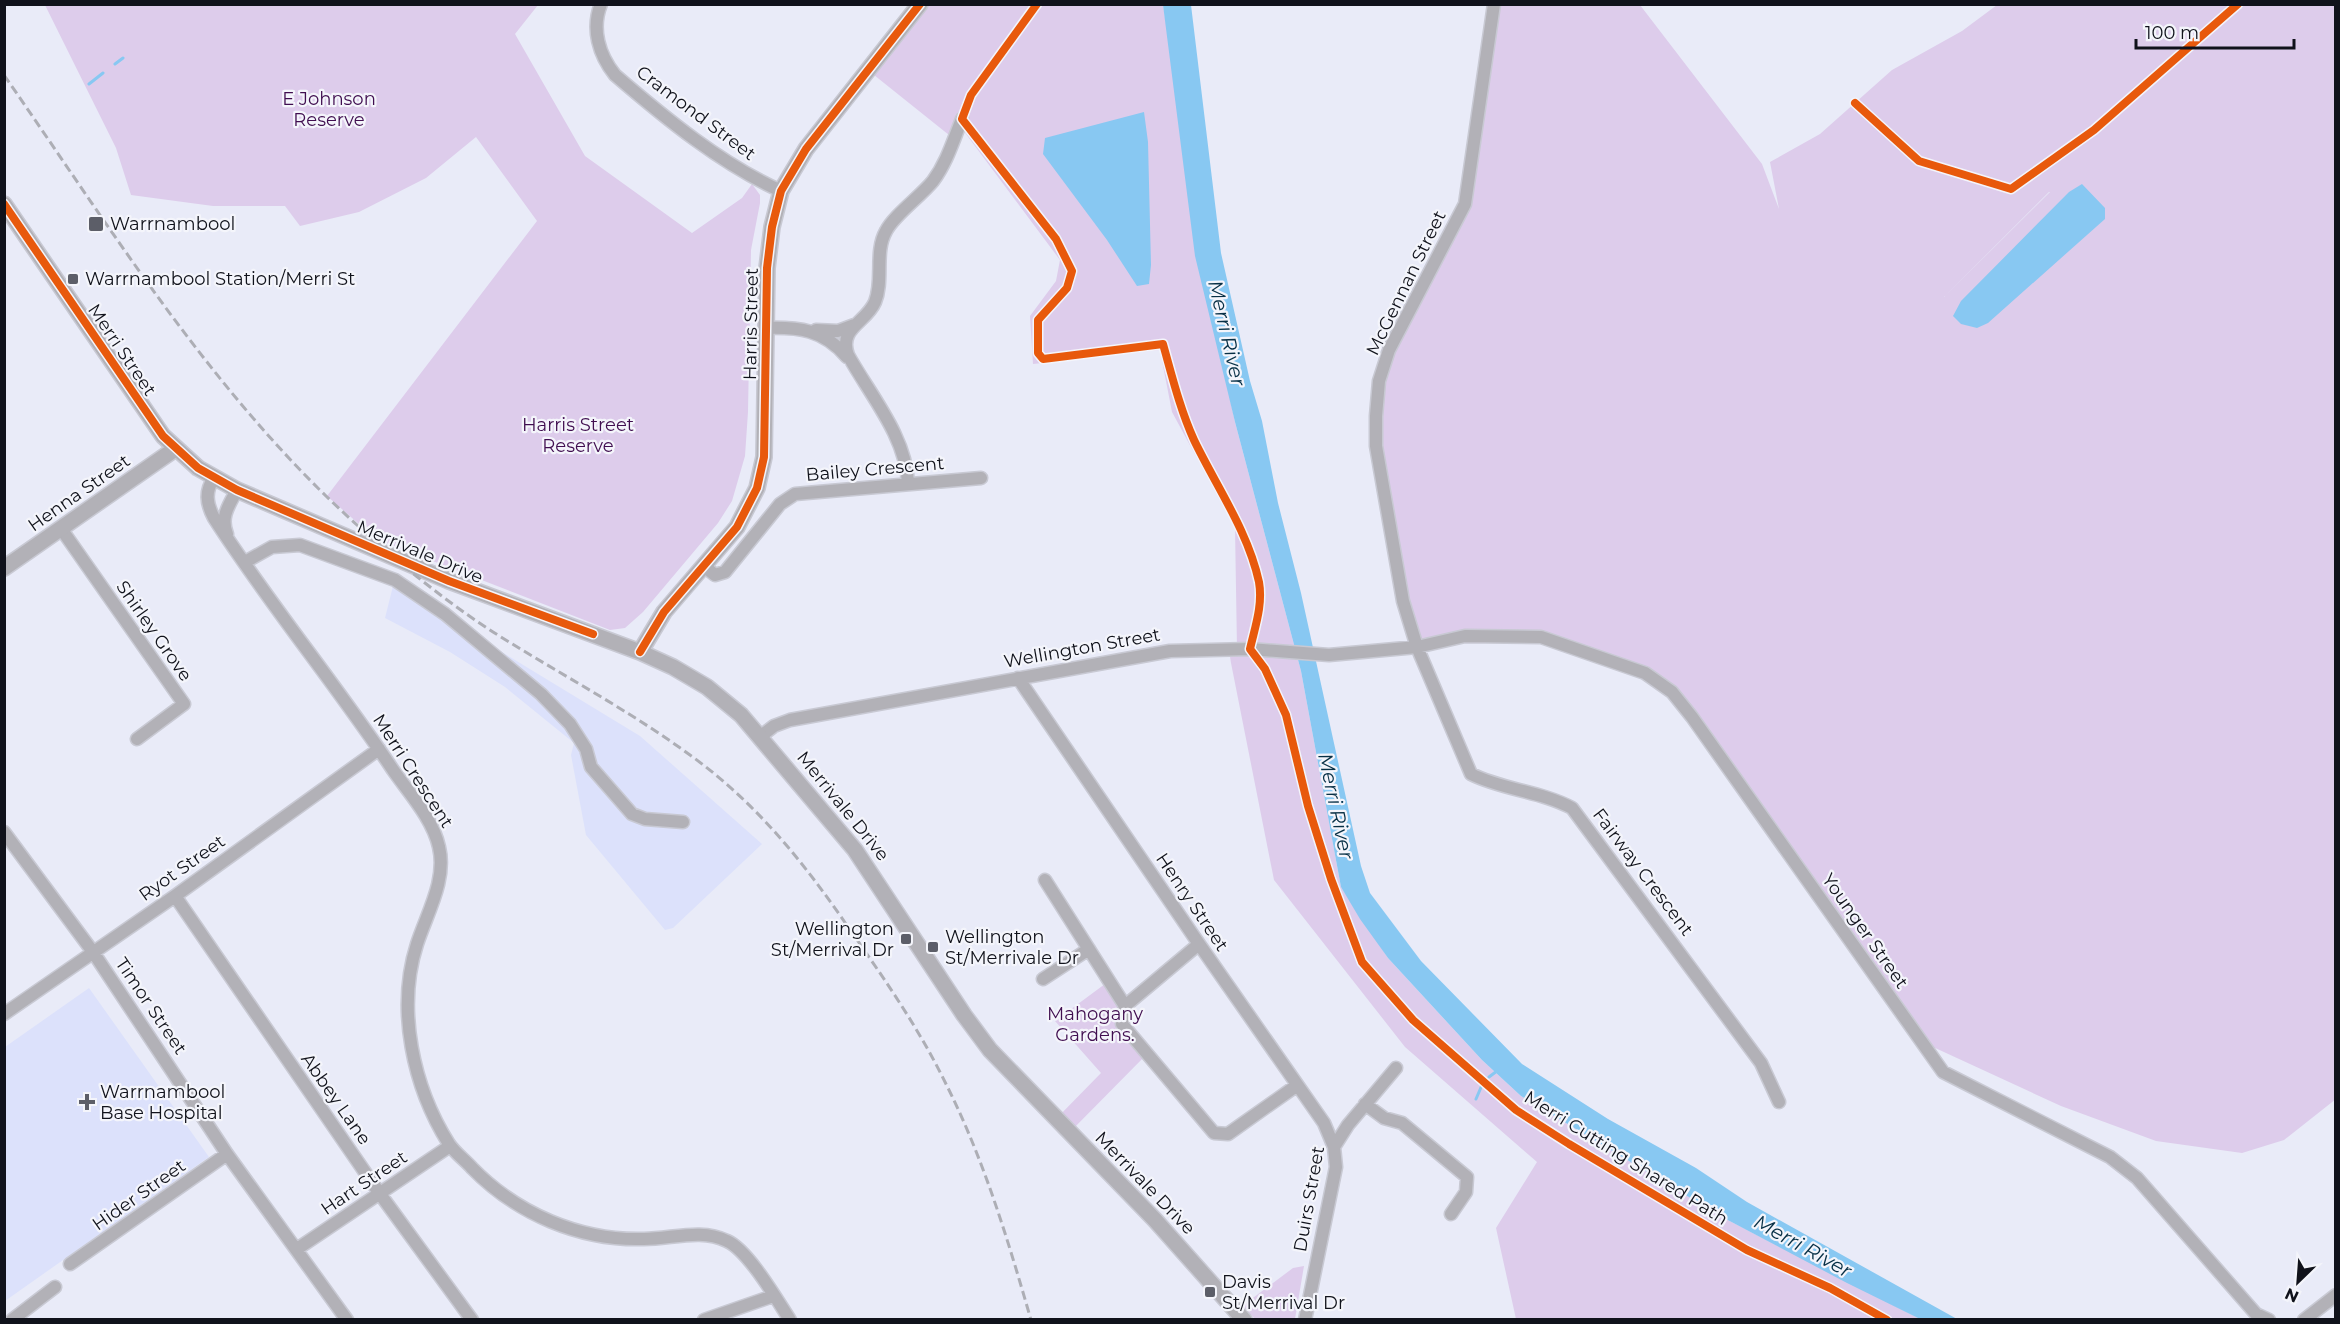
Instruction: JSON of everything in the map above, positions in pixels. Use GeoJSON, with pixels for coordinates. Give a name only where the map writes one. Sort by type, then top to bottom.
{"type":"FeatureCollection","features":[{"type":"Feature","properties":{"kind":"street","name":"Cramond Street"},"geometry":{"type":"LineString","coordinates":[[601,4],[596,27],[601,52],[615,75],[739,169],[781,191]]}},
{"type":"Feature","properties":{"kind":"street","name":"Harris Street"},"geometry":{"type":"LineString","coordinates":[[640,652],[664,612],[705,567],[746,513],[761,474],[764,448],[765,328],[769,246],[781,191],[806,149],[920,4]]}},
{"type":"Feature","properties":{"kind":"street","name":"McGennan Street"},"geometry":{"type":"LineString","coordinates":[[1417,647],[1403,601],[1387,497],[1376,446],[1379,381],[1389,350],[1464,204],[1494,4]]}},
{"type":"Feature","properties":{"kind":"street"},"geometry":{"type":"LineString","coordinates":[[908,483],[905,462],[897,440],[853,363],[845,342],[849,331],[869,312],[876,299],[882,243],[886,230],[938,174],[949,155],[962,119]]}},
{"type":"Feature","properties":{"kind":"street","name":"Merri Street"},"geometry":{"type":"LineString","coordinates":[[4,204],[148,415],[175,449],[214,477],[237,490]]}},
{"type":"Feature","properties":{"kind":"street"},"geometry":{"type":"LineString","coordinates":[[765,328],[800,328],[833,332],[855,324]]}},
{"type":"Feature","properties":{"kind":"street"},"geometry":{"type":"LineString","coordinates":[[800,328],[827,338],[853,363]]}},
{"type":"Feature","properties":{"kind":"street","name":"Henna Street"},"geometry":{"type":"LineString","coordinates":[[4,568],[62,530],[175,449]]}},
{"type":"Feature","properties":{"kind":"street","name":"Merri Crescent"},"geometry":{"type":"LineString","coordinates":[[214,477],[207,489],[209,507],[245,562],[379,749],[436,836],[441,856],[441,879],[416,948],[409,1008],[414,1060],[420,1082],[450,1146],[483,1179],[509,1199],[561,1226],[597,1236],[624,1239],[686,1234],[712,1235],[729,1241],[749,1262],[790,1320]]}},
{"type":"Feature","properties":{"kind":"street","name":"Bailey Crescent"},"geometry":{"type":"LineString","coordinates":[[705,567],[715,574],[725,572],[780,504],[791,495],[981,478]]}},
{"type":"Feature","properties":{"kind":"street"},"geometry":{"type":"LineString","coordinates":[[229,538],[224,520],[237,490]]}},
{"type":"Feature","properties":{"kind":"street","name":"Merrivale Drive"},"geometry":{"type":"LineString","coordinates":[[237,490],[476,592],[640,652],[673,667],[707,687],[761,736],[855,850],[964,1015],[990,1050],[1155,1220],[1244,1320]]}},
{"type":"Feature","properties":{"kind":"street","name":"Shirley Grove"},"geometry":{"type":"LineString","coordinates":[[62,530],[184,704],[137,739]]}},
{"type":"Feature","properties":{"kind":"street"},"geometry":{"type":"LineString","coordinates":[[245,562],[272,547],[300,545],[395,580],[445,614],[541,694],[570,724],[586,749],[591,767],[632,814],[645,819],[683,822]]}},
{"type":"Feature","properties":{"kind":"street","name":"Younger Street"},"geometry":{"type":"LineString","coordinates":[[1417,647],[1465,636],[1541,637],[1645,673],[1672,692],[1943,1072],[2110,1157],[2137,1178],[2256,1314],[2269,1320]]}},
{"type":"Feature","properties":{"kind":"street","name":"Wellington Street"},"geometry":{"type":"LineString","coordinates":[[761,736],[774,726],[790,720],[1170,651],[1250,649],[1329,655],[1417,647]]}},
{"type":"Feature","properties":{"kind":"street","name":"Fairway Crescent"},"geometry":{"type":"LineString","coordinates":[[1417,647],[1471,774],[1489,783],[1554,798],[1572,808],[1761,1063],[1779,1102]]}},
{"type":"Feature","properties":{"kind":"street","name":"Henry Street"},"geometry":{"type":"LineString","coordinates":[[1018,678],[1296,1086],[1324,1123],[1334,1147]]}},
{"type":"Feature","properties":{"kind":"street","name":"Ryot Street"},"geometry":{"type":"LineString","coordinates":[[4,1014],[175,896],[379,749]]}},
{"type":"Feature","properties":{"kind":"street","name":"Timor Street"},"geometry":{"type":"LineString","coordinates":[[4,832],[93,952],[227,1154],[347,1320]]}},
{"type":"Feature","properties":{"kind":"street"},"geometry":{"type":"LineString","coordinates":[[1045,880],[1125,1006]]}},
{"type":"Feature","properties":{"kind":"street","name":"Abbey Lane"},"geometry":{"type":"LineString","coordinates":[[175,896],[380,1194],[472,1320]]}},
{"type":"Feature","properties":{"kind":"street"},"geometry":{"type":"LineString","coordinates":[[1199,944],[1125,1006],[1122,1024],[1214,1133],[1228,1134],[1296,1086]]}},
{"type":"Feature","properties":{"kind":"street"},"geometry":{"type":"LineString","coordinates":[[1043,980],[1089,949]]}},
{"type":"Feature","properties":{"kind":"street","name":"Duirs Street"},"geometry":{"type":"LineString","coordinates":[[1305,1320],[1336,1167],[1334,1147],[1365,1104],[1396,1068]]}},
{"type":"Feature","properties":{"kind":"street"},"geometry":{"type":"LineString","coordinates":[[1365,1104],[1384,1118],[1402,1123],[1467,1177],[1466,1192],[1452,1214]]}},
{"type":"Feature","properties":{"kind":"street","name":"Hart Street"},"geometry":{"type":"LineString","coordinates":[[297,1249],[450,1146]]}},
{"type":"Feature","properties":{"kind":"street","name":"Hider Street"},"geometry":{"type":"LineString","coordinates":[[70,1264],[227,1154]]}},
{"type":"Feature","properties":{"kind":"street"},"geometry":{"type":"LineString","coordinates":[[12,1320],[55,1287]]}},
{"type":"Feature","properties":{"kind":"street"},"geometry":{"type":"LineString","coordinates":[[2304,1320],[2336,1295]]}},
{"type":"Feature","properties":{"kind":"street"},"geometry":{"type":"LineString","coordinates":[[704,1320],[773,1296]]}},
{"type":"Feature","properties":{"kind":"shaded area"},"geometry":{"type":"Polygon","coordinates":[[[393,586],[640,736],[762,844],[673,928],[665,930],[586,835],[571,755],[574,743],[505,687],[450,652],[385,618],[393,586]]]}},
{"type":"Feature","properties":{"kind":"shaded area","name":"Warrnambool Base Hospital"},"geometry":{"type":"Polygon","coordinates":[[[89,988],[209,1157],[5,1301],[5,1047],[89,988]]]}},
{"type":"Feature","properties":{"kind":"green space"},"geometry":{"type":"Polygon","coordinates":[[[45,5],[538,5],[515,34],[585,156],[692,233],[742,198],[752,184],[760,195],[760,203],[751,250],[745,456],[732,501],[718,523],[643,612],[625,628],[610,630],[376,539],[327,496],[537,221],[476,137],[426,178],[359,212],[300,226],[285,206],[213,206],[131,195],[116,148],[45,5]]]}},
{"type":"Feature","properties":{"kind":"green space"},"geometry":{"type":"Polygon","coordinates":[[[922,5],[1163,5],[1220,353],[1235,422],[1301,671],[1341,887],[1388,958],[1482,1060],[1521,1096],[1722,1217],[1920,1319],[1516,1319],[1496,1228],[1537,1162],[1405,1047],[1274,880],[1229,650],[1237,649],[1235,528],[1172,412],[1160,350],[1033,364],[1030,316],[1056,281],[1060,260],[963,130],[954,139],[869,71],[922,5]]]}},
{"type":"Feature","properties":{"kind":"green space"},"geometry":{"type":"Polygon","coordinates":[[[1494,5],[1640,5],[1762,164],[1779,209],[1770,162],[1820,134],[1892,70],[1962,31],[1997,5],[2335,5],[2336,1099],[2284,1140],[2242,1153],[2156,1141],[2061,1106],[1920,1041],[1692,717],[1645,673],[1541,637],[1465,636],[1417,647],[1376,446],[1379,381],[1465,204],[1494,5]],[[2049,192],[1944,297],[2050,192],[2049,192]]]}},
{"type":"Feature","properties":{"kind":"green space","name":"Mahogany Gardens."},"geometry":{"type":"Polygon","coordinates":[[[1109,981],[1125,1006],[1122,1024],[1147,1054],[1069,1133],[1056,1119],[1101,1073],[1055,1021],[1109,981]]]}},
{"type":"Feature","properties":{"kind":"green space"},"geometry":{"type":"Polygon","coordinates":[[[1304,1266],[1295,1319],[1255,1319],[1242,1306],[1293,1268],[1304,1266]]]}},
{"type":"Feature","properties":{"kind":"water","name":"Merri River"},"geometry":{"type":"Polygon","coordinates":[[[1163,5],[1191,5],[1221,253],[1250,381],[1262,421],[1278,503],[1301,593],[1361,866],[1370,893],[1421,961],[1522,1064],[1608,1119],[1696,1168],[1747,1202],[1957,1319],[1920,1319],[1847,1283],[1722,1217],[1521,1096],[1482,1060],[1388,958],[1360,919],[1341,887],[1301,671],[1235,422],[1195,256],[1163,5]]]}},
{"type":"Feature","properties":{"kind":"water"},"geometry":{"type":"Polygon","coordinates":[[[1144,112],[1148,142],[1151,265],[1149,284],[1137,286],[1107,240],[1043,154],[1045,138],[1144,112]]]}},
{"type":"Feature","properties":{"kind":"water"},"geometry":{"type":"Polygon","coordinates":[[[2082,184],[2105,208],[2105,219],[1988,323],[1977,328],[1961,324],[1953,316],[1961,301],[2069,192],[2082,184]]]}},
{"type":"Feature","properties":{"kind":"waterway"},"geometry":{"type":"LineString","coordinates":[[115,64],[123,58]]}},
{"type":"Feature","properties":{"kind":"waterway"},"geometry":{"type":"LineString","coordinates":[[89,84],[103,73]]}},
{"type":"Feature","properties":{"kind":"waterway"},"geometry":{"type":"LineString","coordinates":[[1489,1077],[1497,1071]]}},
{"type":"Feature","properties":{"kind":"waterway"},"geometry":{"type":"LineString","coordinates":[[1476,1099],[1482,1085]]}},
{"type":"Feature","properties":{"kind":"railway"},"geometry":{"type":"LineString","coordinates":[[4,75],[195,347],[236,398],[326,496],[406,568],[471,617],[642,722],[690,755],[735,792],[776,833],[812,877],[887,983],[936,1065],[984,1171],[1031,1320]]}},
{"type":"Feature","properties":{"kind":"cycle path"},"geometry":{"type":"LineString","coordinates":[[640,652],[664,612],[737,527],[757,488],[764,457],[767,268],[772,227],[781,191],[806,149],[920,4]]}},
{"type":"Feature","properties":{"kind":"cycle path","name":"Merri Cutting Shared Path"},"geometry":{"type":"LineString","coordinates":[[1037,4],[971,95],[962,119],[1056,239],[1072,271],[1067,288],[1038,320],[1038,353],[1043,359],[1163,344],[1189,428],[1231,509],[1254,563],[1259,582],[1260,599],[1250,649],[1265,669],[1286,715],[1308,806],[1331,879],[1362,962],[1413,1020],[1516,1110],[1747,1250],[1830,1288],[1887,1320]]}},
{"type":"Feature","properties":{"kind":"cycle path"},"geometry":{"type":"LineString","coordinates":[[1855,103],[1919,161],[2011,189],[2094,130],[2238,4]]}},
{"type":"Feature","properties":{"kind":"cycle path"},"geometry":{"type":"LineString","coordinates":[[4,204],[163,436],[198,468],[237,490],[449,581],[593,634]]}},
{"type":"Feature","properties":{"kind":"place","name":"Warrnambool"},"geometry":{"type":"Point","coordinates":[96,224]}},
{"type":"Feature","properties":{"kind":"place","name":"Warrnambool Station/Merri St"},"geometry":{"type":"Point","coordinates":[73,279]}},
{"type":"Feature","properties":{"kind":"place","name":"Wellington St/Merrival Dr"},"geometry":{"type":"Point","coordinates":[906,939]}},
{"type":"Feature","properties":{"kind":"place","name":"Wellington St/Merrivale Dr"},"geometry":{"type":"Point","coordinates":[933,947]}},
{"type":"Feature","properties":{"kind":"place","name":"Warrnambool Base Hospital"},"geometry":{"type":"Point","coordinates":[87,1102]}},
{"type":"Feature","properties":{"kind":"place","name":"Davis St/Merrival Dr"},"geometry":{"type":"Point","coordinates":[1210,1292]}},
{"type":"Feature","properties":{"kind":"park label","name":"E Johnson Reserve"},"geometry":{"type":"Point","coordinates":[329,109]}},
{"type":"Feature","properties":{"kind":"park label","name":"Harris Street Reserve"},"geometry":{"type":"Point","coordinates":[578,435]}}]}
